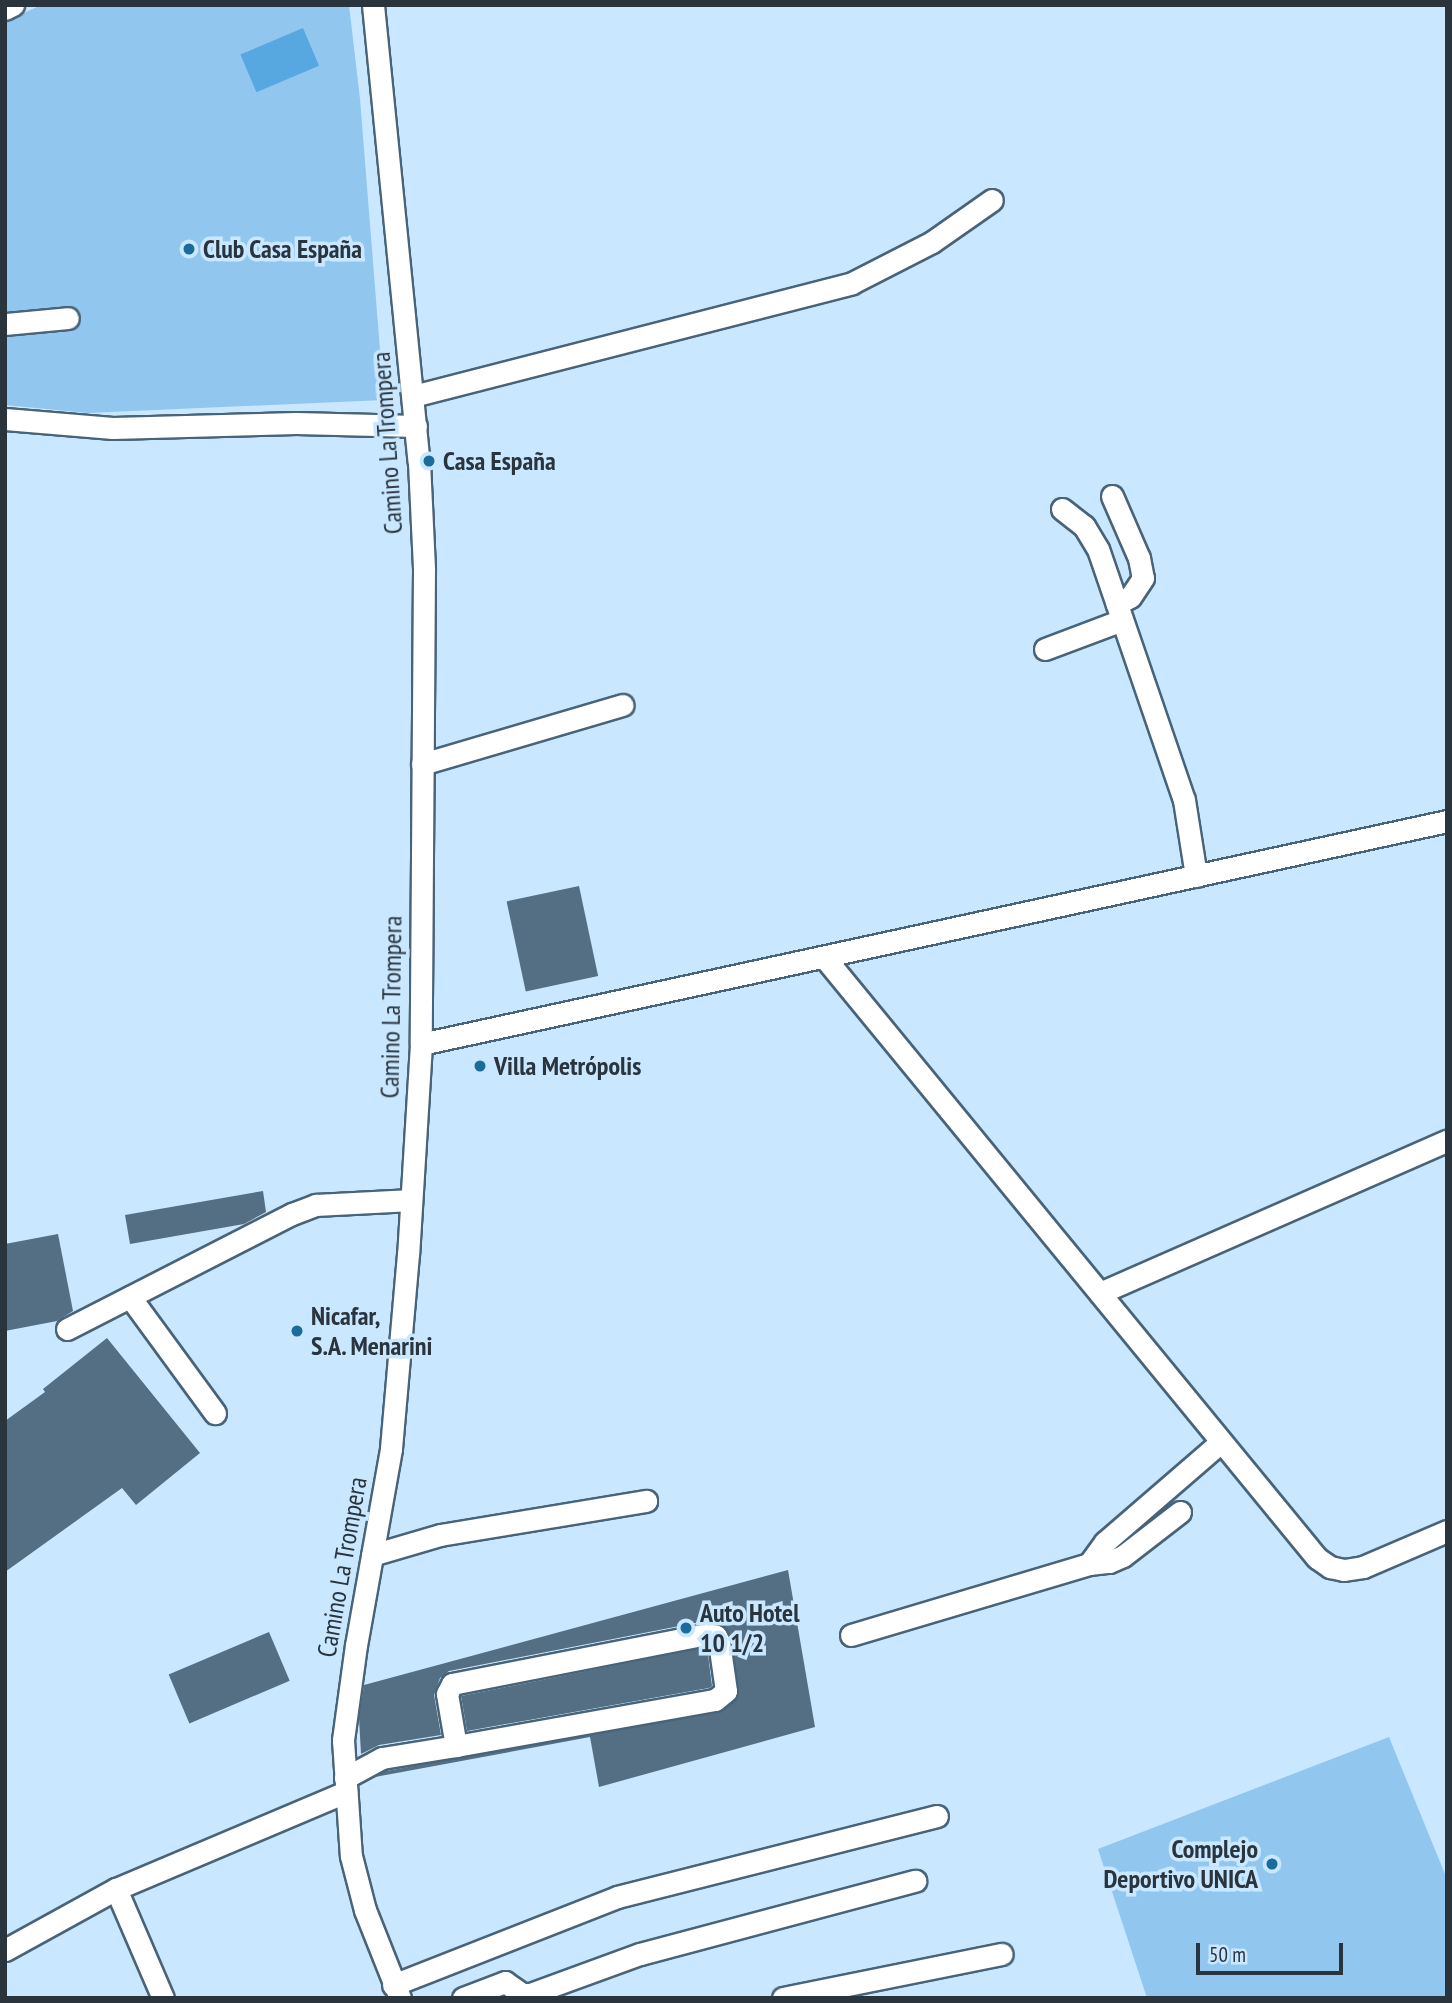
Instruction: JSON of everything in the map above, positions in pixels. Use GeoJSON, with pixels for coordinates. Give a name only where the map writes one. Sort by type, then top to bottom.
{"type":"FeatureCollection","features":[{"type":"Feature","properties":{"kind":"street"},"geometry":{"type":"LineString","coordinates":[[5,9],[13,5]]}},
{"type":"Feature","properties":{"kind":"street","name":"Camino La Trompera"},"geometry":{"type":"LineString","coordinates":[[373,5],[416,426],[424,570],[421,1044],[391,1449],[343,1740],[351,1856],[365,1910],[397,1991]]}},
{"type":"Feature","properties":{"kind":"street"},"geometry":{"type":"LineString","coordinates":[[413,396],[852,283],[932,242],[992,200]]}},
{"type":"Feature","properties":{"kind":"street"},"geometry":{"type":"LineString","coordinates":[[5,324],[68,318]]}},
{"type":"Feature","properties":{"kind":"street"},"geometry":{"type":"LineString","coordinates":[[5,419],[113,428],[296,423],[416,426]]}},
{"type":"Feature","properties":{"kind":"street"},"geometry":{"type":"LineString","coordinates":[[1045,649],[1119,612],[1143,578],[1139,558],[1112,496]]}},
{"type":"Feature","properties":{"kind":"street"},"geometry":{"type":"LineString","coordinates":[[1062,509],[1084,526],[1098,549],[1184,800],[1196,876]]}},
{"type":"Feature","properties":{"kind":"street"},"geometry":{"type":"LineString","coordinates":[[422,764],[623,705]]}},
{"type":"Feature","properties":{"kind":"street"},"geometry":{"type":"LineString","coordinates":[[421,1044],[1447,821]]}},
{"type":"Feature","properties":{"kind":"street"},"geometry":{"type":"LineString","coordinates":[[824,957],[1305,1544],[1329,1567],[1345,1570],[1363,1567],[1447,1531]]}},
{"type":"Feature","properties":{"kind":"street"},"geometry":{"type":"LineString","coordinates":[[1100,1293],[1447,1140]]}},
{"type":"Feature","properties":{"kind":"street"},"geometry":{"type":"LineString","coordinates":[[67,1329],[292,1214],[316,1205],[411,1200]]}},
{"type":"Feature","properties":{"kind":"street"},"geometry":{"type":"LineString","coordinates":[[130,1297],[215,1413]]}},
{"type":"Feature","properties":{"kind":"street"},"geometry":{"type":"LineString","coordinates":[[1089,1564],[1105,1542],[1221,1442]]}},
{"type":"Feature","properties":{"kind":"street"},"geometry":{"type":"LineString","coordinates":[[372,1555],[440,1535],[646,1501]]}},
{"type":"Feature","properties":{"kind":"street"},"geometry":{"type":"LineString","coordinates":[[851,1635],[1089,1564],[1109,1562],[1123,1556],[1180,1512]]}},
{"type":"Feature","properties":{"kind":"street"},"geometry":{"type":"LineString","coordinates":[[5,1950],[116,1889],[345,1785],[382,1758],[456,1746],[715,1700],[726,1691],[719,1642],[716,1636],[707,1634],[452,1684],[447,1688],[447,1694],[456,1746]]}},
{"type":"Feature","properties":{"kind":"street"},"geometry":{"type":"LineString","coordinates":[[397,1991],[617,1897],[937,1816]]}},
{"type":"Feature","properties":{"kind":"street"},"geometry":{"type":"LineString","coordinates":[[463,1998],[505,1982],[522,1994],[530,1994],[640,1954],[915,1881]]}},
{"type":"Feature","properties":{"kind":"street"},"geometry":{"type":"LineString","coordinates":[[116,1889],[163,1998]]}},
{"type":"Feature","properties":{"kind":"street"},"geometry":{"type":"LineString","coordinates":[[783,1998],[1002,1954]]}},
{"type":"Feature","properties":{"kind":"shaded area","name":"Club Casa España"},"geometry":{"type":"Polygon","coordinates":[[[41,5],[349,5],[360,99],[384,400],[88,413],[5,405],[5,22],[41,5]]]}},
{"type":"Feature","properties":{"kind":"shaded area"},"geometry":{"type":"Polygon","coordinates":[[[303,28],[319,66],[256,92],[240,55],[303,28]]]}},
{"type":"Feature","properties":{"kind":"shaded area","name":"Complejo Deportivo UNICA"},"geometry":{"type":"Polygon","coordinates":[[[1389,1737],[1447,1879],[1447,1998],[1147,1998],[1098,1849],[1389,1737]]]}},
{"type":"Feature","properties":{"kind":"building"},"geometry":{"type":"Polygon","coordinates":[[[579,886],[598,976],[526,991],[507,901],[579,886]]]}},
{"type":"Feature","properties":{"kind":"building"},"geometry":{"type":"Polygon","coordinates":[[[263,1191],[266,1212],[244,1224],[130,1244],[125,1215],[263,1191]]]}},
{"type":"Feature","properties":{"kind":"building"},"geometry":{"type":"Polygon","coordinates":[[[58,1234],[73,1311],[57,1321],[5,1331],[5,1244],[58,1234]]]}},
{"type":"Feature","properties":{"kind":"building"},"geometry":{"type":"Polygon","coordinates":[[[107,1338],[200,1453],[136,1505],[122,1488],[5,1572],[5,1421],[45,1392],[43,1389],[107,1338]]]}},
{"type":"Feature","properties":{"kind":"building"},"geometry":{"type":"Polygon","coordinates":[[[788,1570],[815,1727],[599,1787],[590,1737],[375,1777],[386,1771],[723,1711],[738,1695],[732,1640],[724,1625],[705,1621],[449,1671],[440,1678],[434,1695],[441,1735],[379,1745],[361,1754],[359,1718],[364,1685],[788,1570]]]}},
{"type":"Feature","properties":{"kind":"building"},"geometry":{"type":"Polygon","coordinates":[[[269,1632],[290,1681],[189,1723],[169,1675],[269,1632]]]}},
{"type":"Feature","properties":{"kind":"building"},"geometry":{"type":"Polygon","coordinates":[[[707,1647],[712,1686],[709,1688],[467,1731],[461,1696],[707,1647]]]}},
{"type":"Feature","properties":{"kind":"place","name":"Club Casa España"},"geometry":{"type":"Point","coordinates":[189,249]}},
{"type":"Feature","properties":{"kind":"place","name":"Casa España"},"geometry":{"type":"Point","coordinates":[429,461]}},
{"type":"Feature","properties":{"kind":"place","name":"Villa Metrópolis"},"geometry":{"type":"Point","coordinates":[480,1066]}},
{"type":"Feature","properties":{"kind":"place","name":"Nicafar, S.A. Menarini"},"geometry":{"type":"Point","coordinates":[297,1331]}},
{"type":"Feature","properties":{"kind":"place","name":"Auto Hotel 10 1/2"},"geometry":{"type":"Point","coordinates":[686,1628]}},
{"type":"Feature","properties":{"kind":"place","name":"Complejo Deportivo UNICA"},"geometry":{"type":"Point","coordinates":[1272,1864]}}]}
